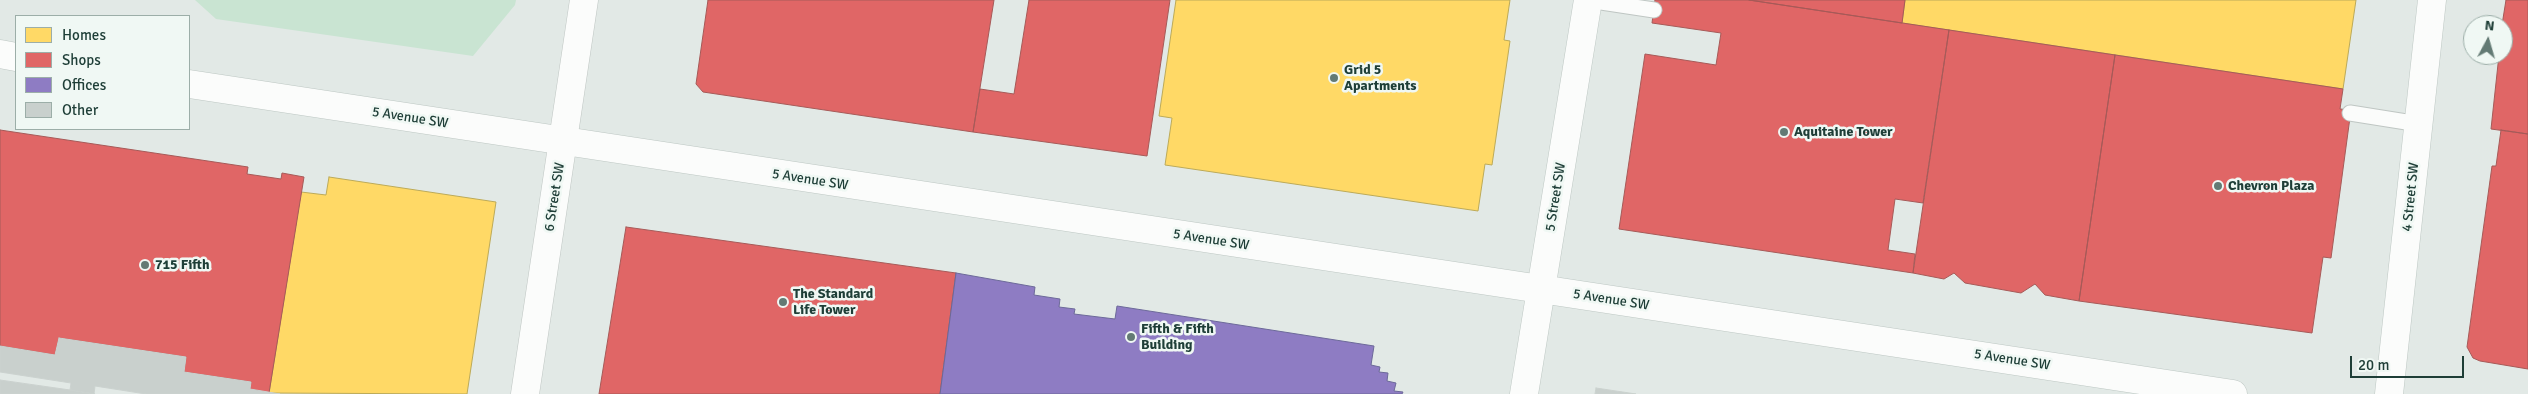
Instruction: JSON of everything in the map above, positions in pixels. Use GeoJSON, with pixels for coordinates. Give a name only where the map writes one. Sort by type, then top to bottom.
{"type":"FeatureCollection","features":[{"type":"Feature","properties":{"kind":"main road","name":"6 Street SW"},"geometry":{"type":"LineString","coordinates":[[525,394],[584,0]]}},
{"type":"Feature","properties":{"kind":"main road","name":"5 Street SW"},"geometry":{"type":"LineString","coordinates":[[1524,394],[1588,0]]}},
{"type":"Feature","properties":{"kind":"main road","name":"4 Street SW"},"geometry":{"type":"LineString","coordinates":[[2389,394],[2432,0]]}},
{"type":"Feature","properties":{"kind":"main road"},"geometry":{"type":"LineString","coordinates":[[0,54],[15,57]]}},
{"type":"Feature","properties":{"kind":"main road","name":"5 Avenue SW"},"geometry":{"type":"LineString","coordinates":[[190,84],[1541,289],[2167,389],[2233,394]]}},
{"type":"Feature","properties":{"kind":"lane"},"geometry":{"type":"LineString","coordinates":[[1588,0],[1654,10]]}},
{"type":"Feature","properties":{"kind":"lane"},"geometry":{"type":"LineString","coordinates":[[2350,113],[2419,124]]}},
{"type":"Feature","properties":{"kind":"green space"},"geometry":{"type":"Polygon","coordinates":[[[195,0],[516,0],[515,5],[473,56],[216,19],[195,0]]]}},
{"type":"Feature","properties":{"kind":"building: Homes","name":"Grid 5 Apartments"},"geometry":{"type":"Polygon","coordinates":[[[1176,0],[1510,0],[1504,40],[1510,41],[1492,165],[1485,164],[1478,211],[1165,165],[1172,118],[1159,116],[1176,0]]]}},
{"type":"Feature","properties":{"kind":"building: Homes"},"geometry":{"type":"Polygon","coordinates":[[[1905,0],[2356,0],[2343,89],[1902,23],[1905,0]]]}},
{"type":"Feature","properties":{"kind":"building: Homes"},"geometry":{"type":"Polygon","coordinates":[[[329,177],[496,202],[467,394],[269,393],[301,192],[326,195],[329,177]]]}},
{"type":"Feature","properties":{"kind":"building: Shops"},"geometry":{"type":"Polygon","coordinates":[[[708,0],[994,0],[973,132],[703,92],[696,84],[708,0]]]}},
{"type":"Feature","properties":{"kind":"building: Shops"},"geometry":{"type":"Polygon","coordinates":[[[1029,0],[1170,0],[1147,156],[973,132],[980,89],[1014,94],[1029,0]]]}},
{"type":"Feature","properties":{"kind":"building: Shops","name":"Aquitaine Tower"},"geometry":{"type":"Polygon","coordinates":[[[1655,0],[1749,0],[1949,30],[1923,203],[1895,199],[1888,250],[1915,254],[1913,273],[1619,229],[1645,54],[1716,65],[1721,33],[1652,23],[1655,0]]]}},
{"type":"Feature","properties":{"kind":"building: Shops"},"geometry":{"type":"Polygon","coordinates":[[[1749,0],[1905,0],[1902,23],[1749,0]]]}},
{"type":"Feature","properties":{"kind":"building: Shops"},"geometry":{"type":"Polygon","coordinates":[[[2506,0],[2528,0],[2528,134],[2491,129],[2498,65],[2513,65],[2513,15],[2504,15],[2506,0]]]}},
{"type":"Feature","properties":{"kind":"building: Shops"},"geometry":{"type":"Polygon","coordinates":[[[1949,30],[2115,55],[2079,301],[2045,295],[2035,284],[2021,293],[1965,283],[1954,273],[1944,279],[1913,273],[1949,30]]]}},
{"type":"Feature","properties":{"kind":"building: Shops","name":"Chevron Plaza"},"geometry":{"type":"Polygon","coordinates":[[[2115,55],[2343,89],[2340,109],[2351,110],[2331,258],[2323,257],[2312,333],[2079,301],[2115,55]]]}},
{"type":"Feature","properties":{"kind":"building: Shops","name":"715 Fifth"},"geometry":{"type":"Polygon","coordinates":[[[0,130],[248,167],[247,174],[281,179],[282,173],[304,177],[269,393],[250,389],[251,382],[184,372],[186,357],[59,338],[55,355],[0,346],[0,130]]]}},
{"type":"Feature","properties":{"kind":"building: Shops"},"geometry":{"type":"Polygon","coordinates":[[[2501,130],[2528,134],[2528,369],[2480,361],[2473,358],[2467,347],[2492,166],[2496,166],[2501,130]]]}},
{"type":"Feature","properties":{"kind":"building: Shops","name":"The Standard Life Tower"},"geometry":{"type":"Polygon","coordinates":[[[626,227],[956,273],[940,394],[599,394],[626,227]]]}},
{"type":"Feature","properties":{"kind":"building: Offices","name":"Fifth & Fifth Building"},"geometry":{"type":"Polygon","coordinates":[[[956,273],[1035,287],[1034,295],[1060,299],[1059,307],[1075,309],[1074,314],[1115,319],[1117,306],[1374,346],[1371,365],[1380,367],[1379,372],[1388,373],[1387,381],[1396,383],[1394,391],[1403,392],[1402,394],[940,394],[956,273]]]}},
{"type":"Feature","properties":{"kind":"building: Other"},"geometry":{"type":"Polygon","coordinates":[[[59,338],[186,357],[184,372],[251,382],[250,389],[280,394],[146,394],[95,386],[94,394],[70,390],[71,383],[0,372],[0,346],[55,355],[59,338]]]}},
{"type":"Feature","properties":{"kind":"building: Other"},"geometry":{"type":"Polygon","coordinates":[[[0,380],[70,390],[95,394],[0,394],[0,380]]]}},
{"type":"Feature","properties":{"kind":"building: Other"},"geometry":{"type":"Polygon","coordinates":[[[1596,388],[1636,394],[1595,394],[1596,388]]]}},
{"type":"Feature","properties":{"kind":"place","name":"Grid 5 Apartments"},"geometry":{"type":"Point","coordinates":[1334,78]}},
{"type":"Feature","properties":{"kind":"place","name":"Aquitaine Tower"},"geometry":{"type":"Point","coordinates":[1784,132]}},
{"type":"Feature","properties":{"kind":"place","name":"Chevron Plaza"},"geometry":{"type":"Point","coordinates":[2218,186]}},
{"type":"Feature","properties":{"kind":"place","name":"715 Fifth"},"geometry":{"type":"Point","coordinates":[145,265]}},
{"type":"Feature","properties":{"kind":"place","name":"The Standard Life Tower"},"geometry":{"type":"Point","coordinates":[783,302]}},
{"type":"Feature","properties":{"kind":"place","name":"Fifth & Fifth Building"},"geometry":{"type":"Point","coordinates":[1131,337]}}]}
